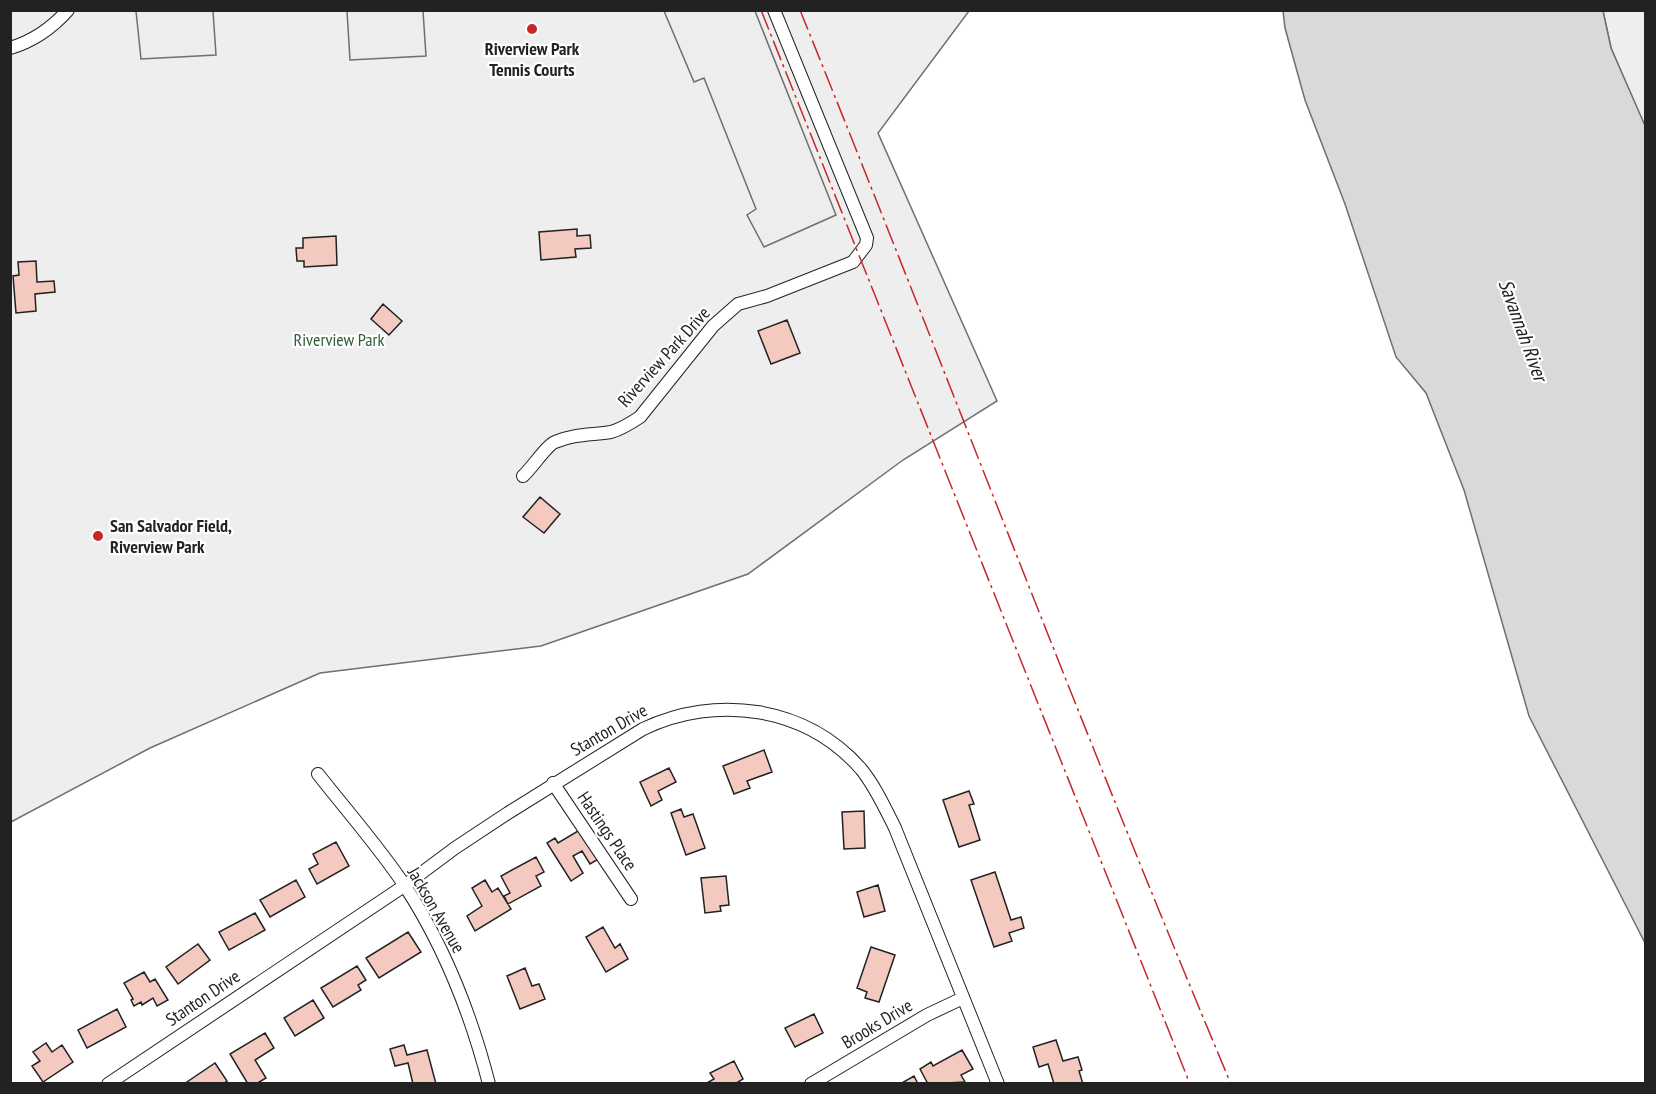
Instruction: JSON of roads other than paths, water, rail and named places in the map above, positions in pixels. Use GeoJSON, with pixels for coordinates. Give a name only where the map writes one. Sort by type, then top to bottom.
{"type":"FeatureCollection","features":[{"type":"Feature","properties":{"kind":"street"},"geometry":{"type":"LineString","coordinates":[[10,48],[47,30],[68,10]]}},
{"type":"Feature","properties":{"kind":"street","name":"Riverview Park Drive"},"geometry":{"type":"LineString","coordinates":[[523,476],[552,442],[590,433],[611,432],[640,417],[713,326],[738,304],[767,296],[853,262],[866,245],[867,238],[848,188],[774,10]]}},
{"type":"Feature","properties":{"kind":"street","name":"Stanton Drive"},"geometry":{"type":"LineString","coordinates":[[108,1083],[404,886],[455,848],[553,783],[660,721],[696,711],[715,709],[743,709],[781,718],[814,732],[844,752],[861,770],[895,828],[998,1083]]}},
{"type":"Feature","properties":{"kind":"street","name":"Jackson Avenue"},"geometry":{"type":"LineString","coordinates":[[318,774],[404,886],[456,982],[489,1083]]}},
{"type":"Feature","properties":{"kind":"street","name":"Hastings Place"},"geometry":{"type":"LineString","coordinates":[[553,783],[631,899]]}},
{"type":"Feature","properties":{"kind":"street","name":"Brooks Drive"},"geometry":{"type":"LineString","coordinates":[[811,1083],[927,1015],[963,998]]}},
{"type":"Feature","properties":{"kind":"water","name":"Savannah River"},"geometry":{"type":"Polygon","coordinates":[[[1283,11],[1603,11],[1611,48],[1646,128],[1645,943],[1529,716],[1464,490],[1426,393],[1396,357],[1345,204],[1305,100],[1285,28],[1283,11]]]}},
{"type":"Feature","properties":{"kind":"place","name":"Riverview Park Tennis Courts"},"geometry":{"type":"Point","coordinates":[532,29]}},
{"type":"Feature","properties":{"kind":"place","name":"San Salvador Field, Riverview Park"},"geometry":{"type":"Point","coordinates":[98,536]}},
{"type":"Feature","properties":{"kind":"park label","name":"Riverview Park"},"geometry":{"type":"Point","coordinates":[339,340]}}]}
